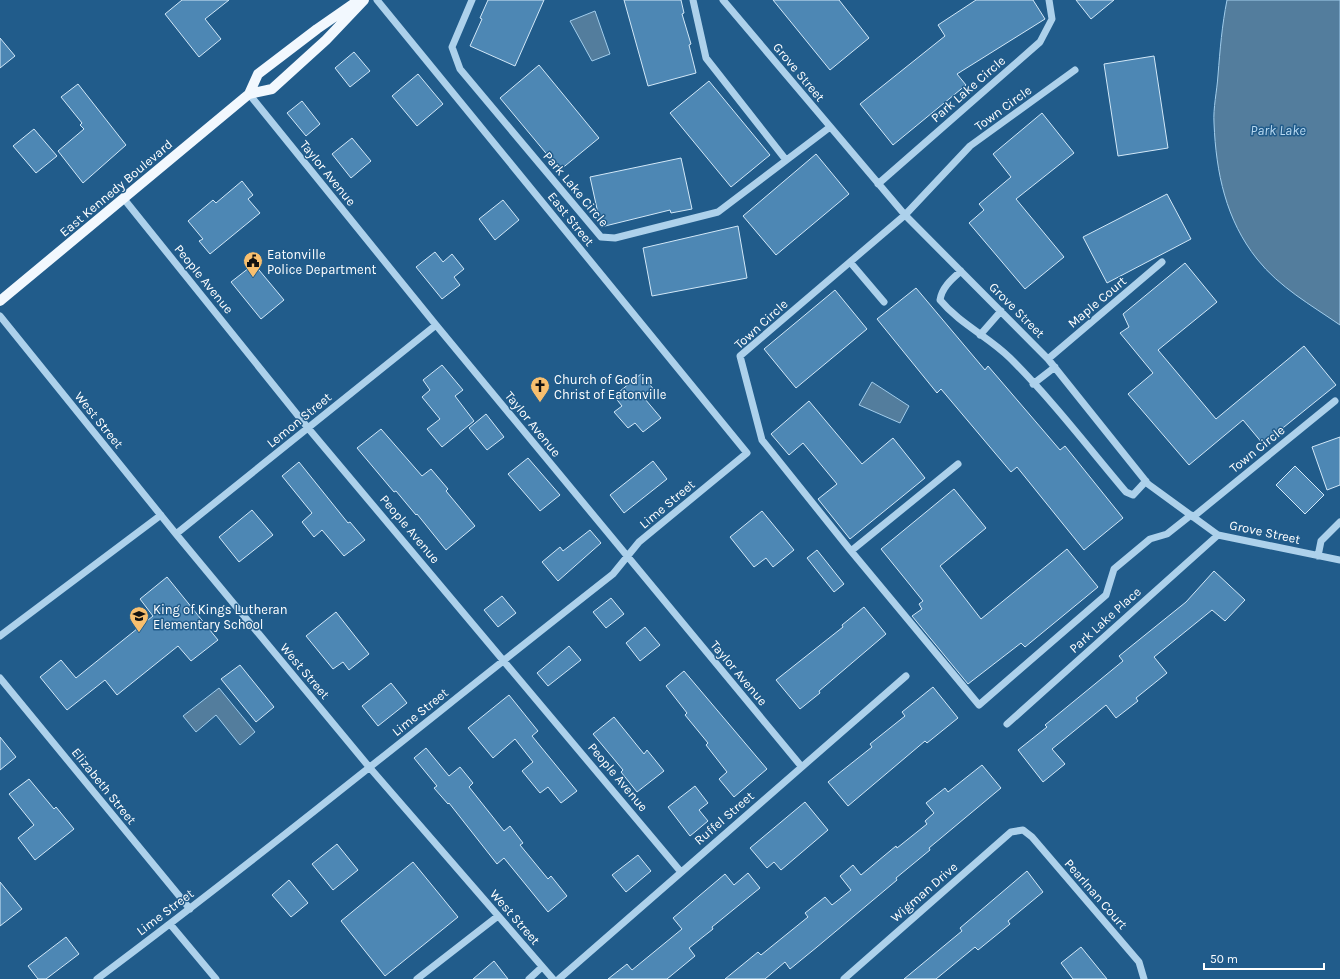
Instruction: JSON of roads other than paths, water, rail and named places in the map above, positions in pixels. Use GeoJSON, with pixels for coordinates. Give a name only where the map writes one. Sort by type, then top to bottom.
{"type":"FeatureCollection","features":[{"type":"Feature","properties":{"kind":"main road","name":"East Kennedy Boulevard"},"geometry":{"type":"LineString","coordinates":[[0,301],[249,94],[258,74],[317,29],[360,0]]}},
{"type":"Feature","properties":{"kind":"main road","name":"East Kennedy Boulevard"},"geometry":{"type":"LineString","coordinates":[[249,94],[272,89],[326,40],[364,0]]}},
{"type":"Feature","properties":{"kind":"street","name":"East Street"},"geometry":{"type":"LineString","coordinates":[[377,0],[748,453]]}},
{"type":"Feature","properties":{"kind":"street","name":"Park Lake Circle"},"geometry":{"type":"LineString","coordinates":[[472,0],[452,47],[460,69],[601,237],[615,238],[718,212],[830,127]]}},
{"type":"Feature","properties":{"kind":"street"},"geometry":{"type":"LineString","coordinates":[[693,0],[706,58],[786,160]]}},
{"type":"Feature","properties":{"kind":"street","name":"Grove Street"},"geometry":{"type":"LineString","coordinates":[[724,0],[905,215],[1048,359],[1146,481],[1218,534],[1340,560]]}},
{"type":"Feature","properties":{"kind":"street","name":"Park Lake Circle"},"geometry":{"type":"LineString","coordinates":[[878,184],[1040,42],[1052,19],[1049,0]]}},
{"type":"Feature","properties":{"kind":"street","name":"Town Circle"},"geometry":{"type":"LineString","coordinates":[[1075,70],[970,146],[905,215],[740,356],[762,440],[851,551],[979,705],[1106,595],[1114,569],[1150,539],[1167,534],[1192,516],[1336,401]]}},
{"type":"Feature","properties":{"kind":"street","name":"Taylor Avenue"},"geometry":{"type":"LineString","coordinates":[[249,94],[436,325],[801,766]]}},
{"type":"Feature","properties":{"kind":"street","name":"People Avenue"},"geometry":{"type":"LineString","coordinates":[[124,199],[308,428],[504,659],[681,872]]}},
{"type":"Feature","properties":{"kind":"street"},"geometry":{"type":"LineString","coordinates":[[850,262],[884,302]]}},
{"type":"Feature","properties":{"kind":"street","name":"Maple Court"},"geometry":{"type":"LineString","coordinates":[[1048,359],[1162,262]]}},
{"type":"Feature","properties":{"kind":"street"},"geometry":{"type":"LineString","coordinates":[[961,271],[947,284],[941,294],[940,300],[980,335],[1011,359],[1126,492],[1133,495],[1146,481]]}},
{"type":"Feature","properties":{"kind":"street"},"geometry":{"type":"LineString","coordinates":[[980,335],[1001,311]]}},
{"type":"Feature","properties":{"kind":"street","name":"West Street"},"geometry":{"type":"LineString","coordinates":[[0,316],[176,534],[370,768],[553,979]]}},
{"type":"Feature","properties":{"kind":"street","name":"Lemon Street"},"geometry":{"type":"LineString","coordinates":[[176,534],[436,325]]}},
{"type":"Feature","properties":{"kind":"street"},"geometry":{"type":"LineString","coordinates":[[1034,384],[1055,367]]}},
{"type":"Feature","properties":{"kind":"street","name":"Lime Street"},"geometry":{"type":"LineString","coordinates":[[97,979],[190,909],[370,768],[504,659],[613,574],[640,542],[748,453]]}},
{"type":"Feature","properties":{"kind":"street"},"geometry":{"type":"LineString","coordinates":[[851,551],[958,464]]}},
{"type":"Feature","properties":{"kind":"street"},"geometry":{"type":"LineString","coordinates":[[0,636],[161,515]]}},
{"type":"Feature","properties":{"kind":"street"},"geometry":{"type":"LineString","coordinates":[[1318,556],[1321,541],[1340,522]]}},
{"type":"Feature","properties":{"kind":"street","name":"Park Lake Place"},"geometry":{"type":"LineString","coordinates":[[1008,724],[1218,534]]}},
{"type":"Feature","properties":{"kind":"street","name":"Ruffel Street"},"geometry":{"type":"LineString","coordinates":[[559,979],[801,766],[906,676]]}},
{"type":"Feature","properties":{"kind":"street","name":"Elizabeth Street"},"geometry":{"type":"LineString","coordinates":[[0,678],[190,909]]}},
{"type":"Feature","properties":{"kind":"street","name":"Pearlnan Court"},"geometry":{"type":"LineString","coordinates":[[1022,830],[1032,837],[1139,962],[1144,979]]}},
{"type":"Feature","properties":{"kind":"street","name":"Wigman Drive"},"geometry":{"type":"LineString","coordinates":[[844,979],[1011,832],[1022,830]]}},
{"type":"Feature","properties":{"kind":"street"},"geometry":{"type":"LineString","coordinates":[[417,979],[498,916]]}},
{"type":"Feature","properties":{"kind":"street"},"geometry":{"type":"LineString","coordinates":[[170,924],[216,979]]}},
{"type":"Feature","properties":{"kind":"street"},"geometry":{"type":"LineString","coordinates":[[528,979],[542,967]]}},
{"type":"Feature","properties":{"kind":"water","name":"Park Lake"},"geometry":{"type":"Polygon","coordinates":[[[1227,0],[1340,0],[1340,325],[1285,287],[1266,269],[1246,244],[1230,212],[1220,178],[1215,142],[1214,117],[1221,38],[1227,0]]]}},
{"type":"Feature","properties":{"kind":"water"},"geometry":{"type":"Polygon","coordinates":[[[595,11],[610,54],[592,61],[570,21],[595,11]]]}},
{"type":"Feature","properties":{"kind":"water"},"geometry":{"type":"Polygon","coordinates":[[[872,382],[909,406],[900,423],[859,405],[872,382]]]}},
{"type":"Feature","properties":{"kind":"water"},"geometry":{"type":"Polygon","coordinates":[[[219,688],[255,732],[240,745],[216,715],[196,732],[183,716],[219,688]]]}},
{"type":"Feature","properties":{"kind":"place","name":"Eatonville Police Department"},"geometry":{"type":"Point","coordinates":[253,278]}},
{"type":"Feature","properties":{"kind":"place","name":"Church of God in Christ of Eatonville"},"geometry":{"type":"Point","coordinates":[540,403]}},
{"type":"Feature","properties":{"kind":"place","name":"King of Kings Lutheran Elementary School"},"geometry":{"type":"Point","coordinates":[139,633]}}]}
